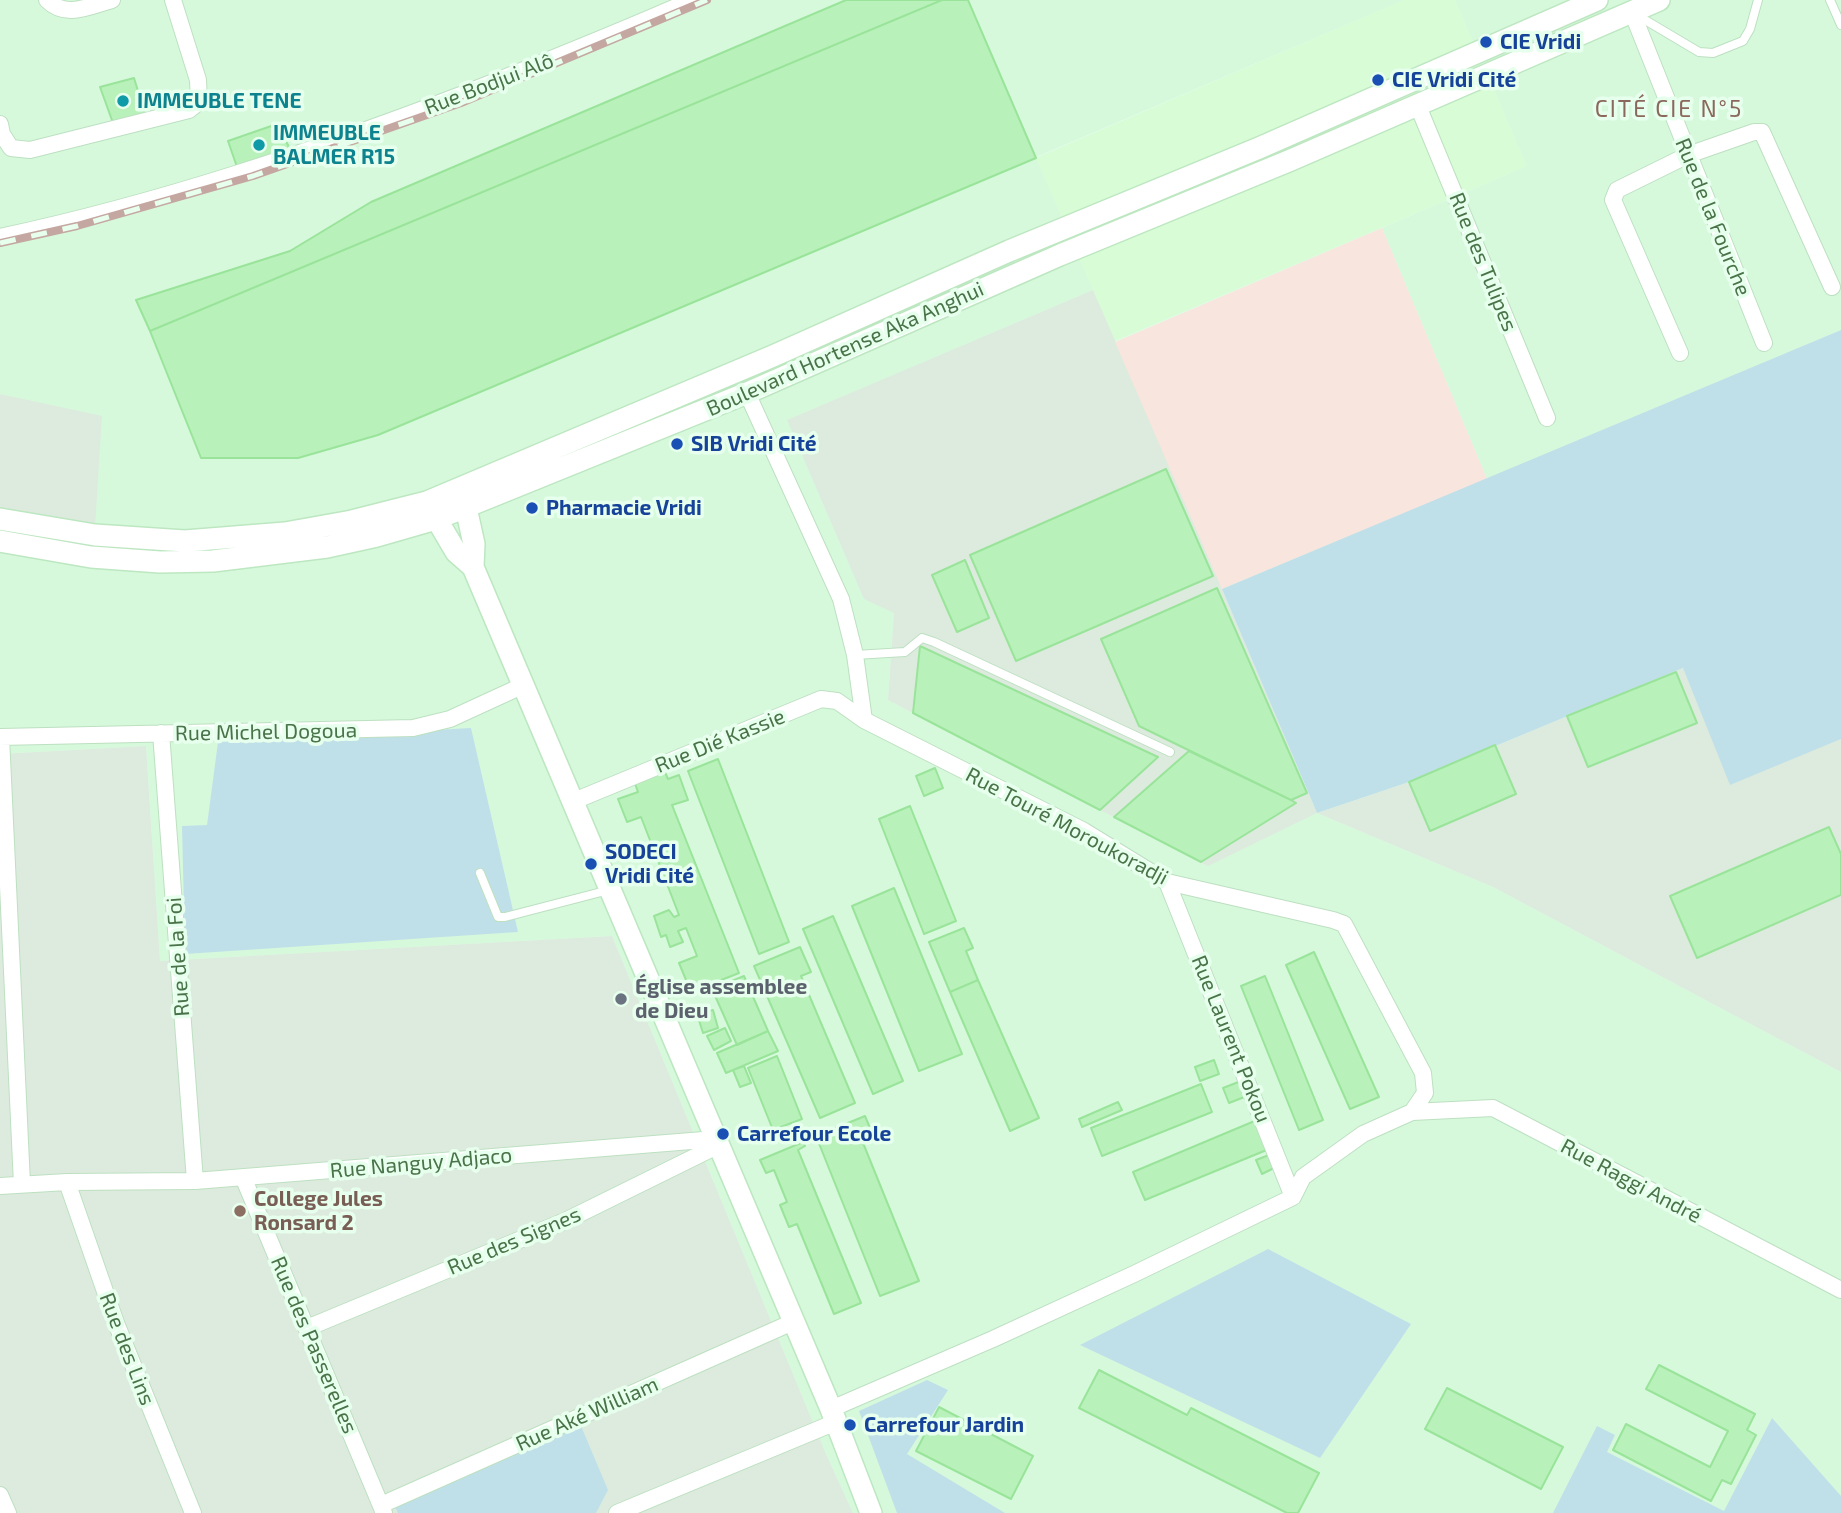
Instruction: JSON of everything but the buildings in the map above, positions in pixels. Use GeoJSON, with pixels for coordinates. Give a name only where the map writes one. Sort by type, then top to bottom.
{"type":"FeatureCollection","features":[{"type":"Feature","properties":{"kind":"main road","name":"Boulevard Hortense Aka Anghui"},"geometry":{"type":"LineString","coordinates":[[465,498],[760,361],[1009,251],[1259,148],[1597,0]]}},
{"type":"Feature","properties":{"kind":"main road","name":"Boulevard Hortense Aka Anghui"},"geometry":{"type":"LineString","coordinates":[[0,541],[91,557],[160,562],[213,561],[292,552],[354,541],[747,393],[1060,255],[1418,106],[1659,0]]}},
{"type":"Feature","properties":{"kind":"main road"},"geometry":{"type":"LineString","coordinates":[[465,498],[474,544],[473,567]]}},
{"type":"Feature","properties":{"kind":"main road","name":"Boulevard Hortense Aka Anghui"},"geometry":{"type":"LineString","coordinates":[[0,519],[95,535],[185,541],[285,533],[432,510]]}},
{"type":"Feature","properties":{"kind":"main road"},"geometry":{"type":"LineString","coordinates":[[432,510],[456,552],[473,567],[833,1415],[871,1513]]}},
{"type":"Feature","properties":{"kind":"street"},"geometry":{"type":"LineString","coordinates":[[47,0],[60,10],[74,10],[112,0]]}},
{"type":"Feature","properties":{"kind":"street"},"geometry":{"type":"LineString","coordinates":[[0,124],[2,134],[11,148],[30,150],[189,110],[199,102],[198,80],[173,0]]}},
{"type":"Feature","properties":{"kind":"street","name":"Rue Bodjui Alô"},"geometry":{"type":"LineString","coordinates":[[0,237],[49,227],[187,188],[345,139],[579,49],[692,0]]}},
{"type":"Feature","properties":{"kind":"street","name":"Rue de la Fourche"},"geometry":{"type":"LineString","coordinates":[[1632,12],[1765,343]]}},
{"type":"Feature","properties":{"kind":"street","name":"Rue des Tulipes"},"geometry":{"type":"LineString","coordinates":[[1418,106],[1547,418]]}},
{"type":"Feature","properties":{"kind":"street"},"geometry":{"type":"LineString","coordinates":[[1680,353],[1613,200],[1617,190],[1688,155],[1754,132],[1762,132],[1832,288]]}},
{"type":"Feature","properties":{"kind":"street"},"geometry":{"type":"LineString","coordinates":[[747,393],[841,598],[855,655],[864,720]]}},
{"type":"Feature","properties":{"kind":"street","name":"Rue Michel Dogoua"},"geometry":{"type":"LineString","coordinates":[[0,737],[413,728],[450,719],[524,685]]}},
{"type":"Feature","properties":{"kind":"street","name":"Rue Dié Kassie"},"geometry":{"type":"LineString","coordinates":[[574,801],[821,699],[837,701],[864,720]]}},
{"type":"Feature","properties":{"kind":"street","name":"Rue Touré Moroukoradji"},"geometry":{"type":"LineString","coordinates":[[864,720],[1084,831],[1167,882],[1344,924],[1423,1073],[1425,1093],[1412,1112]]}},
{"type":"Feature","properties":{"kind":"street","name":"Rue de la Foi"},"geometry":{"type":"LineString","coordinates":[[160,733],[195,1181]]}},
{"type":"Feature","properties":{"kind":"street"},"geometry":{"type":"LineString","coordinates":[[0,737],[22,1184]]}},
{"type":"Feature","properties":{"kind":"street","name":"Rue Laurent Pokou"},"geometry":{"type":"LineString","coordinates":[[1167,882],[1293,1197]]}},
{"type":"Feature","properties":{"kind":"street","name":"Rue Raggi André"},"geometry":{"type":"LineString","coordinates":[[1412,1112],[1493,1108],[1841,1290]]}},
{"type":"Feature","properties":{"kind":"street"},"geometry":{"type":"LineString","coordinates":[[618,1513],[833,1415],[1293,1197],[1303,1177],[1324,1160],[1363,1134],[1412,1112]]}},
{"type":"Feature","properties":{"kind":"street","name":"Rue Nanguy Adjaco"},"geometry":{"type":"LineString","coordinates":[[0,1186],[67,1182],[195,1181],[717,1142]]}},
{"type":"Feature","properties":{"kind":"street","name":"Rue des Signes"},"geometry":{"type":"LineString","coordinates":[[307,1328],[565,1220],[717,1142]]}},
{"type":"Feature","properties":{"kind":"street","name":"Rue des Passerelles"},"geometry":{"type":"LineString","coordinates":[[243,1177],[382,1509]]}},
{"type":"Feature","properties":{"kind":"street","name":"Rue des Lins"},"geometry":{"type":"LineString","coordinates":[[67,1182],[135,1373],[193,1513]]}},
{"type":"Feature","properties":{"kind":"street","name":"Rue Aké William"},"geometry":{"type":"LineString","coordinates":[[382,1509],[793,1321]]}},
{"type":"Feature","properties":{"kind":"street"},"geometry":{"type":"LineString","coordinates":[[0,1495],[8,1513]]}},
{"type":"Feature","properties":{"kind":"lane"},"geometry":{"type":"LineString","coordinates":[[1632,12],[1699,52],[1713,53],[1743,41],[1750,29],[1758,0]]}},
{"type":"Feature","properties":{"kind":"lane"},"geometry":{"type":"LineString","coordinates":[[1830,0],[1841,25]]}},
{"type":"Feature","properties":{"kind":"lane"},"geometry":{"type":"LineString","coordinates":[[855,655],[905,652],[922,638],[1170,752]]}},
{"type":"Feature","properties":{"kind":"lane"},"geometry":{"type":"LineString","coordinates":[[480,873],[498,917],[505,918],[611,890]]}},
{"type":"Feature","properties":{"kind":"shaded area"},"geometry":{"type":"Polygon","coordinates":[[[0,0],[1404,0],[1036,157],[1093,290],[788,420],[894,613],[888,700],[1208,865],[1317,813],[1493,887],[1841,1072],[1841,1513],[853,1513],[826,1454],[612,936],[160,961],[146,746],[0,754],[0,512],[102,417],[0,394],[0,0]]]}},
{"type":"Feature","properties":{"kind":"shaded area"},"geometry":{"type":"Polygon","coordinates":[[[1404,0],[1455,0],[1527,166],[1115,341],[1036,158],[1404,0]]]}},
{"type":"Feature","properties":{"kind":"shaded area"},"geometry":{"type":"Polygon","coordinates":[[[1455,0],[1841,0],[1841,330],[1487,479],[1382,228],[1527,166],[1455,0]]]}},
{"type":"Feature","properties":{"kind":"shaded area"},"geometry":{"type":"Polygon","coordinates":[[[1382,228],[1487,479],[1222,589],[1115,342],[1382,228]]]}},
{"type":"Feature","properties":{"kind":"shaded area"},"geometry":{"type":"Polygon","coordinates":[[[1093,290],[1317,813],[1208,866],[888,700],[894,613],[864,599],[787,420],[1093,290]]]}},
{"type":"Feature","properties":{"kind":"shaded area"},"geometry":{"type":"Polygon","coordinates":[[[1841,330],[1841,739],[1730,785],[1683,668],[1409,782],[1317,813],[1222,589],[1841,330]]]}},
{"type":"Feature","properties":{"kind":"shaded area"},"geometry":{"type":"Polygon","coordinates":[[[0,394],[102,416],[95,528],[0,512],[0,394]]]}},
{"type":"Feature","properties":{"kind":"shaded area"},"geometry":{"type":"Polygon","coordinates":[[[1841,607],[1841,1072],[1493,887],[1317,813],[1409,782],[1683,668],[1841,607]]]}},
{"type":"Feature","properties":{"kind":"shaded area"},"geometry":{"type":"Polygon","coordinates":[[[471,728],[518,932],[185,954],[182,826],[207,825],[218,742],[471,728]]]}},
{"type":"Feature","properties":{"kind":"shaded area"},"geometry":{"type":"Polygon","coordinates":[[[146,746],[160,961],[612,936],[826,1454],[853,1513],[0,1513],[0,754],[146,746]]]}},
{"type":"Feature","properties":{"kind":"shaded area"},"geometry":{"type":"Polygon","coordinates":[[[1268,1249],[1411,1324],[1320,1458],[1080,1345],[1268,1249]]]}},
{"type":"Feature","properties":{"kind":"shaded area"},"geometry":{"type":"Polygon","coordinates":[[[927,1380],[948,1390],[907,1454],[1005,1513],[897,1513],[859,1411],[927,1380]]]}},
{"type":"Feature","properties":{"kind":"shaded area"},"geometry":{"type":"Polygon","coordinates":[[[1772,1418],[1841,1496],[1841,1513],[1553,1513],[1597,1426],[1615,1435],[1607,1452],[1724,1511],[1772,1418]]]}},
{"type":"Feature","properties":{"kind":"shaded area"},"geometry":{"type":"Polygon","coordinates":[[[581,1426],[608,1490],[596,1513],[398,1513],[393,1503],[581,1426]]]}},
{"type":"Feature","properties":{"kind":"railway"},"geometry":{"type":"LineString","coordinates":[[0,243],[77,226],[253,176],[461,103],[707,0]]}},
{"type":"Feature","properties":{"kind":"place","name":"CIE Vridi"},"geometry":{"type":"Point","coordinates":[1486,42]}},
{"type":"Feature","properties":{"kind":"place","name":"CIE Vridi Cité"},"geometry":{"type":"Point","coordinates":[1378,80]}},
{"type":"Feature","properties":{"kind":"place","name":"IMMEUBLE TENE"},"geometry":{"type":"Point","coordinates":[123,101]}},
{"type":"Feature","properties":{"kind":"place","name":"IMMEUBLE BALMER R15"},"geometry":{"type":"Point","coordinates":[259,145]}},
{"type":"Feature","properties":{"kind":"place","name":"SIB Vridi Cité"},"geometry":{"type":"Point","coordinates":[677,444]}},
{"type":"Feature","properties":{"kind":"place","name":"Pharmacie Vridi"},"geometry":{"type":"Point","coordinates":[532,508]}},
{"type":"Feature","properties":{"kind":"place","name":"SODECI Vridi Cité"},"geometry":{"type":"Point","coordinates":[591,864]}},
{"type":"Feature","properties":{"kind":"place","name":"Église assemblee de Dieu"},"geometry":{"type":"Point","coordinates":[621,999]}},
{"type":"Feature","properties":{"kind":"place","name":"Carrefour Ecole"},"geometry":{"type":"Point","coordinates":[723,1134]}},
{"type":"Feature","properties":{"kind":"place","name":"College Jules Ronsard 2"},"geometry":{"type":"Point","coordinates":[240,1211]}},
{"type":"Feature","properties":{"kind":"place","name":"Carrefour Jardin"},"geometry":{"type":"Point","coordinates":[850,1425]}},
{"type":"Feature","properties":{"kind":"district","name":"CITÉ CIE N°5"},"geometry":{"type":"Point","coordinates":[1669,109]}}]}
